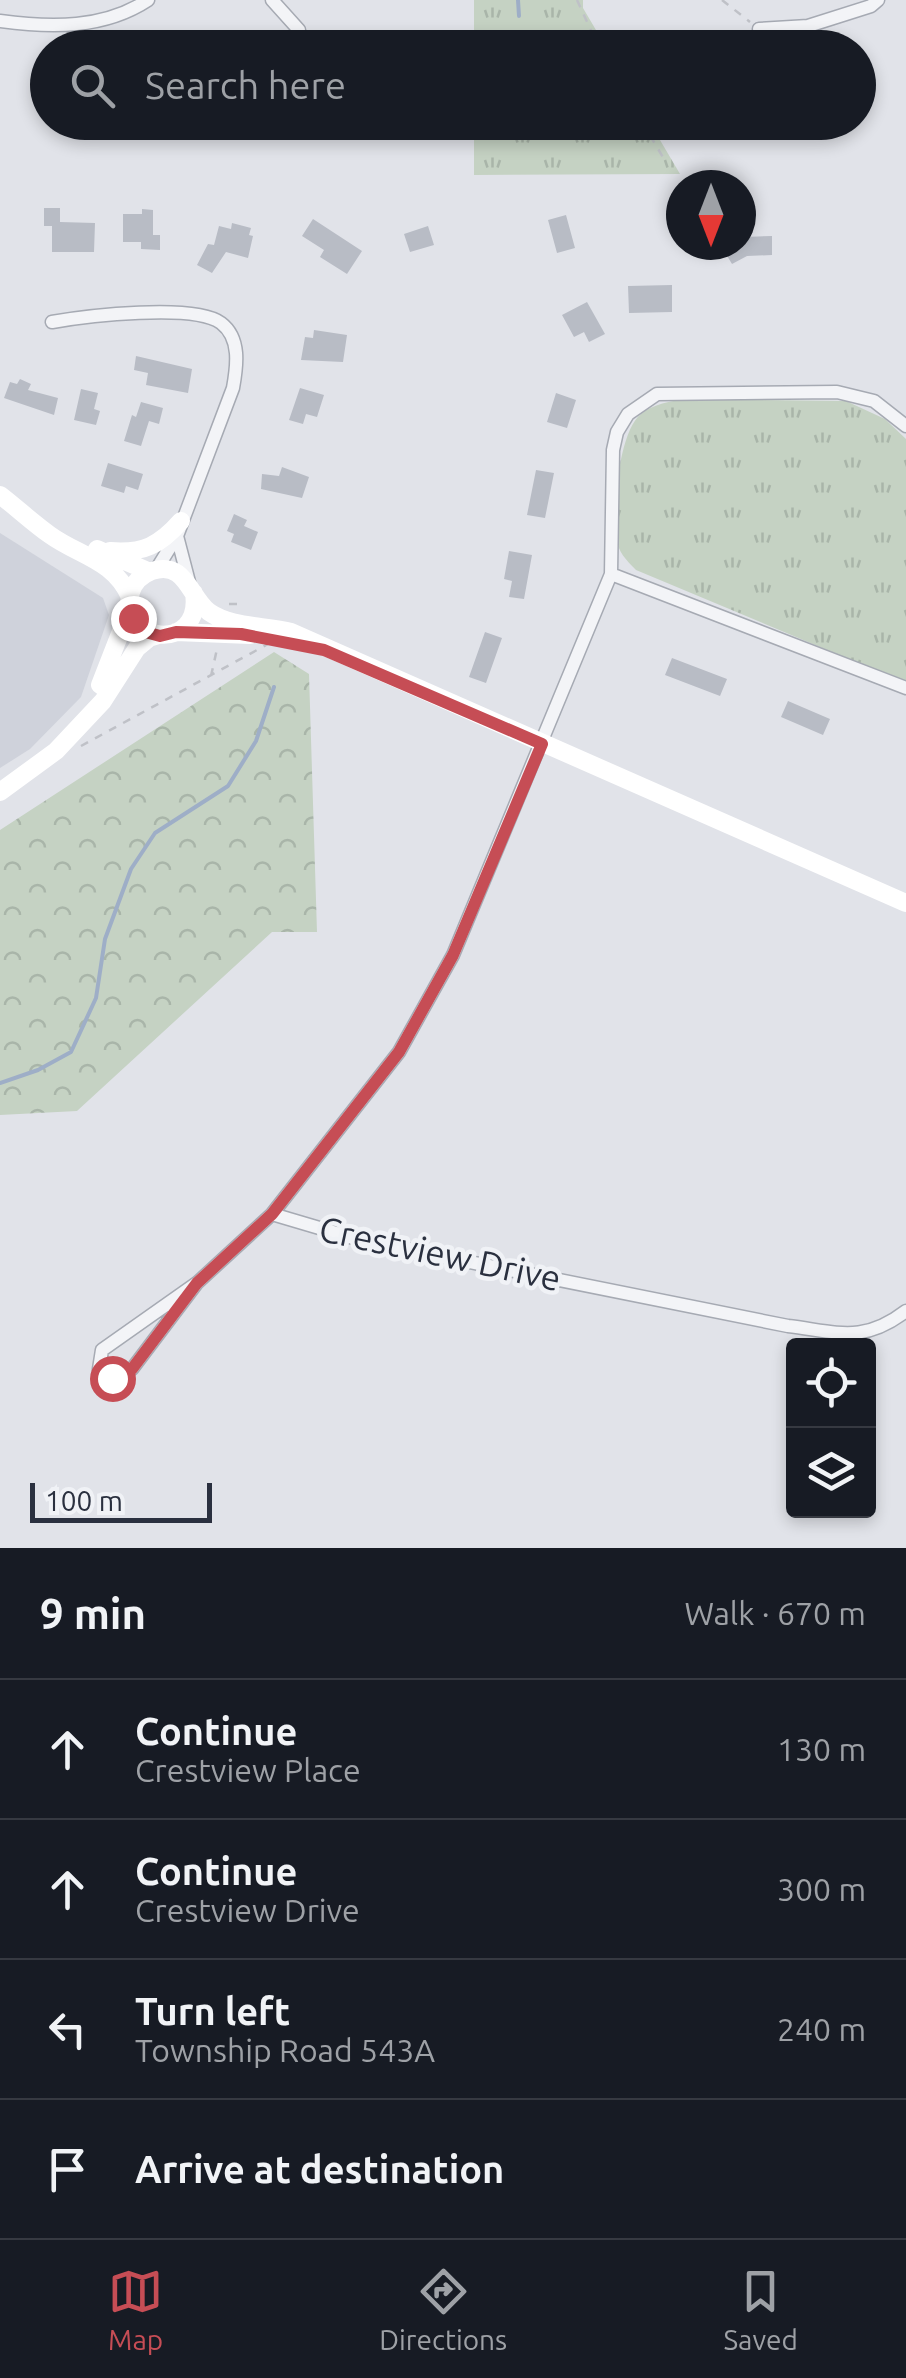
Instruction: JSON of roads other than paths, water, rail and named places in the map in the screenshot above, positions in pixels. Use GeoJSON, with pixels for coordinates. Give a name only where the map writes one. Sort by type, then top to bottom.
{"type":"FeatureCollection","features":[{"type":"Feature","properties":{"kind":"main road"},"geometry":{"type":"LineString","coordinates":[[0,496],[29,516],[99,550],[153,571],[172,571],[192,588],[204,607],[220,618],[291,632],[324,650],[906,902]]}},
{"type":"Feature","properties":{"kind":"main road"},"geometry":{"type":"LineString","coordinates":[[29,516],[50,536],[114,572],[140,627],[168,634],[188,624],[194,614],[192,588]]}},
{"type":"Feature","properties":{"kind":"main road"},"geometry":{"type":"LineString","coordinates":[[99,550],[151,549],[179,528]]}},
{"type":"Feature","properties":{"kind":"main road"},"geometry":{"type":"LineString","coordinates":[[88,713],[114,656],[140,578],[153,571]]}},
{"type":"Feature","properties":{"kind":"main road"},"geometry":{"type":"LineString","coordinates":[[0,792],[56,751],[103,701],[137,648],[149,638],[168,634],[241,634],[324,650]]}},
{"type":"Feature","properties":{"kind":"street"},"geometry":{"type":"LineString","coordinates":[[0,21],[40,26],[88,24],[132,10],[148,0]]}},
{"type":"Feature","properties":{"kind":"street"},"geometry":{"type":"LineString","coordinates":[[272,0],[299,30]]}},
{"type":"Feature","properties":{"kind":"street"},"geometry":{"type":"LineString","coordinates":[[759,29],[808,26],[871,6],[878,0]]}},
{"type":"Feature","properties":{"kind":"street"},"geometry":{"type":"LineString","coordinates":[[52,322],[96,314],[212,318],[235,342],[237,367],[233,388],[179,528],[153,571]]}},
{"type":"Feature","properties":{"kind":"street"},"geometry":{"type":"LineString","coordinates":[[906,426],[874,401],[837,392],[657,394],[628,414],[617,432],[611,468],[611,574],[906,688]]}},
{"type":"Feature","properties":{"kind":"street"},"geometry":{"type":"LineString","coordinates":[[179,528],[192,588]]}},
{"type":"Feature","properties":{"kind":"street","name":"Crestview Drive"},"geometry":{"type":"LineString","coordinates":[[611,574],[453,955],[399,1052],[272,1214],[360,1240],[788,1326],[856,1334],[884,1328],[906,1311]]}},
{"type":"Feature","properties":{"kind":"street"},"geometry":{"type":"LineString","coordinates":[[197,1283],[132,1369],[112,1378],[100,1369],[102,1350],[197,1283],[272,1214]]}},
{"type":"Feature","properties":{"kind":"waterway"},"geometry":{"type":"LineString","coordinates":[[518,0],[519,16]]}},
{"type":"Feature","properties":{"kind":"waterway"},"geometry":{"type":"LineString","coordinates":[[0,1083],[38,1070],[71,1052],[96,998],[105,939],[131,869],[155,833],[228,786],[256,741],[274,687]]}}]}
